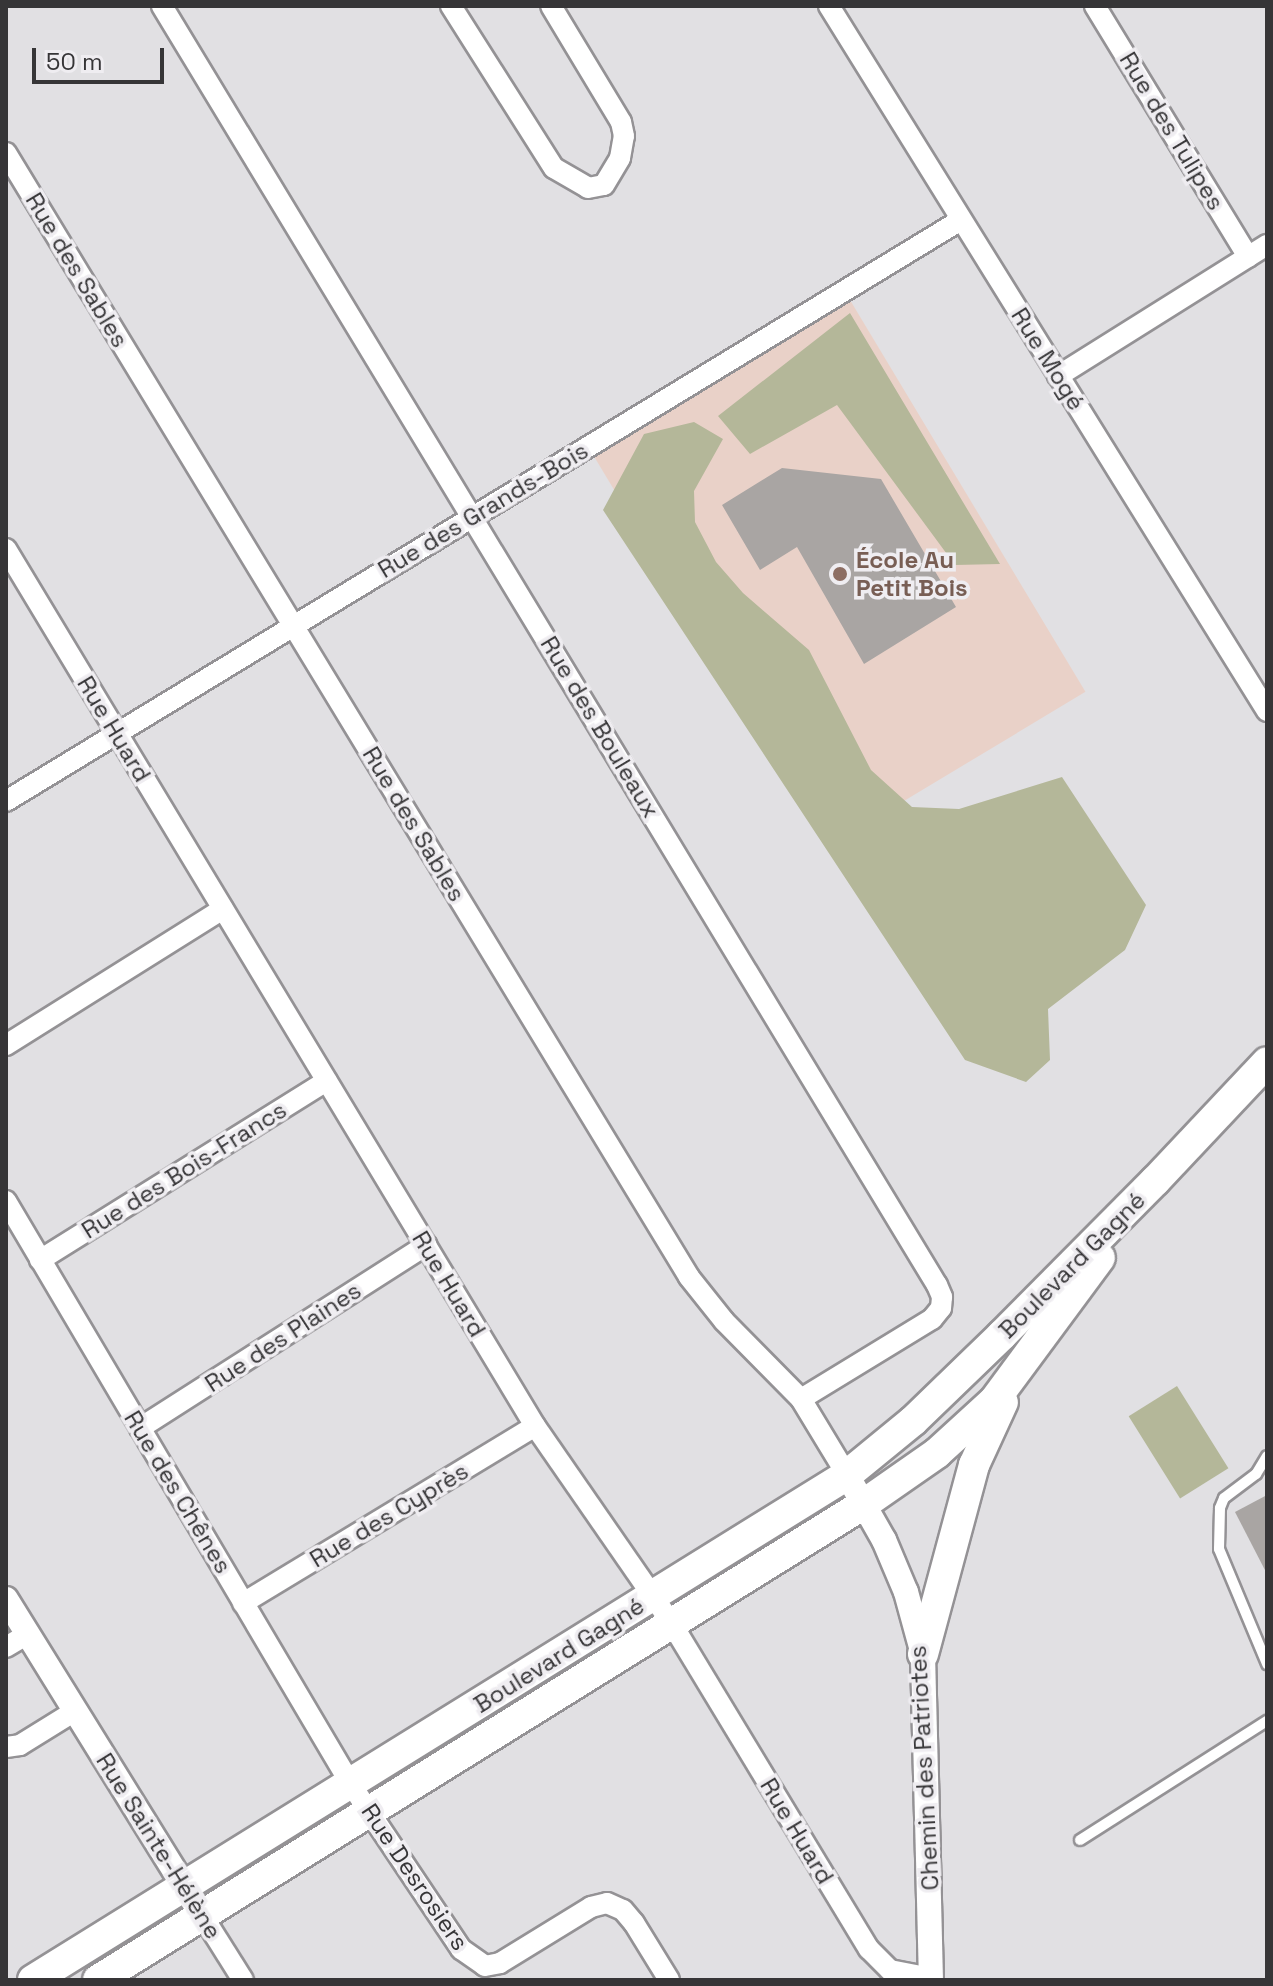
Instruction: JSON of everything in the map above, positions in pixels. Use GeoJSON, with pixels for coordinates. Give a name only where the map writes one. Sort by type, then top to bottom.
{"type":"FeatureCollection","features":[{"type":"Feature","properties":{"kind":"main road"},"geometry":{"type":"LineString","coordinates":[[1155,1181],[1267,1062]]}},
{"type":"Feature","properties":{"kind":"main road","name":"Boulevard Gagné"},"geometry":{"type":"LineString","coordinates":[[98,1980],[864,1504],[937,1453],[994,1401],[1018,1372],[1155,1181]]}},
{"type":"Feature","properties":{"kind":"main road","name":"Boulevard Gagné"},"geometry":{"type":"LineString","coordinates":[[33,1980],[847,1475],[913,1421],[1155,1181]]}},
{"type":"Feature","properties":{"kind":"main road"},"geometry":{"type":"LineString","coordinates":[[923,1654],[974,1465],[1018,1372]]}},
{"type":"Feature","properties":{"kind":"street","name":"Rue des Bouleaux"},"geometry":{"type":"LineString","coordinates":[[162,6],[942,1297],[941,1308],[932,1319],[801,1399]]}},
{"type":"Feature","properties":{"kind":"street"},"geometry":{"type":"LineString","coordinates":[[451,6],[554,168],[588,188],[604,185],[620,158],[624,136],[621,122],[551,6]]}},
{"type":"Feature","properties":{"kind":"street","name":"Rue Mogé"},"geometry":{"type":"LineString","coordinates":[[829,6],[1267,711]]}},
{"type":"Feature","properties":{"kind":"street","name":"Rue des Tulipes"},"geometry":{"type":"LineString","coordinates":[[1095,6],[1248,257]]}},
{"type":"Feature","properties":{"kind":"street","name":"Rue des Sables"},"geometry":{"type":"LineString","coordinates":[[6,153],[689,1277],[724,1321],[801,1399],[847,1475]]}},
{"type":"Feature","properties":{"kind":"street","name":"Rue des Grands-Bois"},"geometry":{"type":"LineString","coordinates":[[6,801],[961,220]]}},
{"type":"Feature","properties":{"kind":"street"},"geometry":{"type":"LineString","coordinates":[[1058,376],[1267,245]]}},
{"type":"Feature","properties":{"kind":"street","name":"Rue Huard"},"geometry":{"type":"LineString","coordinates":[[6,549],[535,1426],[672,1624],[869,1949],[890,1970],[931,1979]]}},
{"type":"Feature","properties":{"kind":"street"},"geometry":{"type":"LineString","coordinates":[[6,1045],[223,909]]}},
{"type":"Feature","properties":{"kind":"street","name":"Rue des Bois-Francs"},"geometry":{"type":"LineString","coordinates":[[40,1260],[327,1081]]}},
{"type":"Feature","properties":{"kind":"street","name":"Rue des Chênes"},"geometry":{"type":"LineString","coordinates":[[6,1201],[350,1783]]}},
{"type":"Feature","properties":{"kind":"street","name":"Rue des Plaines"},"geometry":{"type":"LineString","coordinates":[[140,1428],[426,1245]]}},
{"type":"Feature","properties":{"kind":"street","name":"Rue des Cyprès"},"geometry":{"type":"LineString","coordinates":[[243,1603],[535,1426]]}},
{"type":"Feature","properties":{"kind":"street","name":"Chemin des Patriotes"},"geometry":{"type":"LineString","coordinates":[[847,1475],[884,1540],[906,1592],[923,1654],[931,1979]]}},
{"type":"Feature","properties":{"kind":"street","name":"Rue Sainte-Hélène"},"geometry":{"type":"LineString","coordinates":[[6,1599],[243,1980]]}},
{"type":"Feature","properties":{"kind":"street"},"geometry":{"type":"LineString","coordinates":[[6,1647],[28,1634]]}},
{"type":"Feature","properties":{"kind":"street"},"geometry":{"type":"LineString","coordinates":[[6,1747],[20,1745],[75,1711]]}},
{"type":"Feature","properties":{"kind":"street","name":"Rue Desrosiers"},"geometry":{"type":"LineString","coordinates":[[350,1783],[461,1949],[473,1960],[485,1966],[500,1963],[591,1907],[607,1903],[623,1910],[634,1923],[669,1980]]}},
{"type":"Feature","properties":{"kind":"lane"},"geometry":{"type":"LineString","coordinates":[[1267,1456],[1256,1474],[1224,1498],[1220,1508],[1219,1549],[1267,1664]]}},
{"type":"Feature","properties":{"kind":"lane"},"geometry":{"type":"LineString","coordinates":[[1080,1840],[1267,1721]]}},
{"type":"Feature","properties":{"kind":"shaded area","name":"École Au Petit Bois"},"geometry":{"type":"Polygon","coordinates":[[[847,295],[1085,692],[828,846],[590,450],[847,295]]]}},
{"type":"Feature","properties":{"kind":"green space"},"geometry":{"type":"Polygon","coordinates":[[[850,313],[1000,564],[955,565],[837,405],[750,454],[718,416],[850,313]]]}},
{"type":"Feature","properties":{"kind":"green space"},"geometry":{"type":"Polygon","coordinates":[[[694,422],[723,439],[694,491],[695,522],[716,562],[743,593],[809,650],[871,770],[912,807],[959,809],[1062,777],[1146,905],[1125,950],[1048,1009],[1050,1060],[1026,1082],[965,1060],[603,510],[644,434],[694,422]]]}},
{"type":"Feature","properties":{"kind":"green space"},"geometry":{"type":"Polygon","coordinates":[[[1177,1386],[1228,1468],[1180,1498],[1129,1416],[1177,1386]]]}},
{"type":"Feature","properties":{"kind":"building","name":"École Au Petit Bois"},"geometry":{"type":"Polygon","coordinates":[[[782,468],[881,479],[956,607],[864,664],[797,547],[760,570],[722,505],[782,468]]]}},
{"type":"Feature","properties":{"kind":"building"},"geometry":{"type":"Polygon","coordinates":[[[1267,1495],[1267,1574],[1235,1512],[1267,1495]]]}},
{"type":"Feature","properties":{"kind":"place","name":"École Au Petit Bois"},"geometry":{"type":"Point","coordinates":[840,574]}}]}
